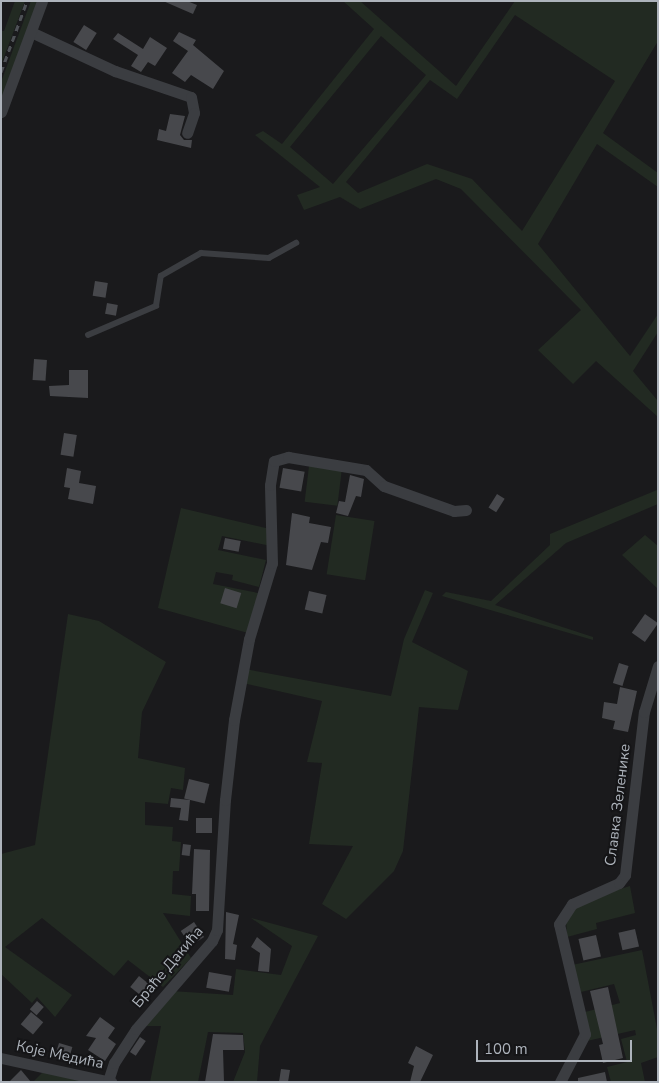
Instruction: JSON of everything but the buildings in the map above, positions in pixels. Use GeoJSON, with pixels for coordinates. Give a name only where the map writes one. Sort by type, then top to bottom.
{"type":"FeatureCollection","features":[{"type":"Feature","properties":{"kind":"street"},"geometry":{"type":"LineString","coordinates":[[1,112],[42,1]]}},
{"type":"Feature","properties":{"kind":"street"},"geometry":{"type":"LineString","coordinates":[[31,32],[115,71],[191,97],[194,113],[187,133]]}},
{"type":"Feature","properties":{"kind":"street","name":"Браће Дакића"},"geometry":{"type":"LineString","coordinates":[[110,1081],[114,1063],[136,1029],[216,935],[228,773],[245,655],[272,563],[270,485],[274,461],[288,457],[366,470],[384,486],[454,511],[466,510]]}},
{"type":"Feature","properties":{"kind":"street","name":"Славка Зеленике"},"geometry":{"type":"LineString","coordinates":[[560,1082],[585,1034],[558,924],[572,904],[619,883],[625,875],[644,712],[658,666]]}},
{"type":"Feature","properties":{"kind":"street","name":"Које Медића"},"geometry":{"type":"LineString","coordinates":[[1,1058],[110,1081]]}},
{"type":"Feature","properties":{"kind":"lane"},"geometry":{"type":"LineString","coordinates":[[88,335],[156,306],[162,276],[201,253],[269,258],[296,243]]}},
{"type":"Feature","properties":{"kind":"shaded area"},"geometry":{"type":"Polygon","coordinates":[[[15,1],[25,1],[1,65],[1,31],[4,31],[15,1]]]}},
{"type":"Feature","properties":{"kind":"shaded area"},"geometry":{"type":"Polygon","coordinates":[[[31,1],[38,1],[1,101],[1,82],[31,1]]]}},
{"type":"Feature","properties":{"kind":"shaded area"},"geometry":{"type":"Polygon","coordinates":[[[343,1],[360,1],[456,86],[515,1],[658,1],[658,41],[603,133],[658,173],[658,187],[597,144],[538,244],[630,356],[658,314],[658,332],[633,371],[658,401],[658,417],[596,361],[573,384],[538,350],[581,310],[461,189],[436,179],[360,209],[340,197],[304,210],[297,195],[320,187],[255,135],[263,131],[282,144],[374,29],[343,1]],[[515,15],[457,99],[430,80],[346,182],[358,193],[427,164],[472,179],[522,231],[615,81],[515,15]],[[381,36],[290,147],[333,184],[426,75],[381,36]]]}},
{"type":"Feature","properties":{"kind":"shaded area"},"geometry":{"type":"Polygon","coordinates":[[[310,458],[343,462],[337,506],[305,502],[310,458]]]}},
{"type":"Feature","properties":{"kind":"shaded area"},"geometry":{"type":"Polygon","coordinates":[[[657,490],[658,504],[566,543],[495,605],[593,637],[593,640],[442,596],[446,592],[491,601],[550,545],[550,534],[657,490]]]}},
{"type":"Feature","properties":{"kind":"shaded area"},"geometry":{"type":"Polygon","coordinates":[[[181,508],[270,529],[271,546],[222,536],[218,550],[266,560],[259,587],[232,580],[233,575],[216,572],[213,584],[258,593],[248,633],[158,608],[181,508]]]}},
{"type":"Feature","properties":{"kind":"shaded area"},"geometry":{"type":"Polygon","coordinates":[[[336,515],[375,521],[365,580],[327,574],[336,515]]]}},
{"type":"Feature","properties":{"kind":"shaded area"},"geometry":{"type":"Polygon","coordinates":[[[645,535],[658,546],[658,589],[622,555],[645,535]]]}},
{"type":"Feature","properties":{"kind":"shaded area"},"geometry":{"type":"Polygon","coordinates":[[[425,590],[433,593],[412,642],[468,671],[458,710],[419,707],[403,851],[394,871],[346,919],[322,904],[353,846],[309,844],[322,763],[307,762],[322,701],[243,683],[245,669],[391,696],[404,639],[425,590]]]}},
{"type":"Feature","properties":{"kind":"shaded area"},"geometry":{"type":"Polygon","coordinates":[[[68,614],[99,621],[166,662],[142,712],[138,758],[185,768],[183,790],[171,788],[168,804],[145,802],[145,825],[173,827],[172,841],[181,842],[179,871],[173,871],[172,894],[191,896],[190,916],[163,913],[191,958],[163,987],[128,960],[114,976],[42,918],[5,947],[72,995],[55,1017],[37,997],[32,1003],[1,974],[1,854],[35,845],[68,614]]]}},
{"type":"Feature","properties":{"kind":"shaded area"},"geometry":{"type":"Polygon","coordinates":[[[630,886],[635,913],[596,923],[597,929],[567,937],[566,919],[573,909],[591,898],[630,886]]]}},
{"type":"Feature","properties":{"kind":"shaded area"},"geometry":{"type":"Polygon","coordinates":[[[251,918],[318,936],[260,1046],[257,1082],[233,1082],[245,1052],[243,1033],[208,1032],[198,1082],[150,1082],[161,1026],[140,1026],[171,991],[233,995],[236,969],[281,975],[292,946],[251,918]]]}},
{"type":"Feature","properties":{"kind":"shaded area"},"geometry":{"type":"Polygon","coordinates":[[[642,950],[658,1034],[658,1057],[641,1063],[645,1082],[611,1082],[607,1067],[627,1062],[621,1039],[636,1035],[635,1030],[587,1041],[585,1012],[620,1003],[614,984],[581,992],[572,965],[642,950]]]}},
{"type":"Feature","properties":{"kind":"shaded area"},"geometry":{"type":"Polygon","coordinates":[[[46,1069],[98,1082],[33,1082],[46,1069]]]}},
{"type":"Feature","properties":{"kind":"railway"},"geometry":{"type":"LineString","coordinates":[[1,72],[27,1]]}}]}
